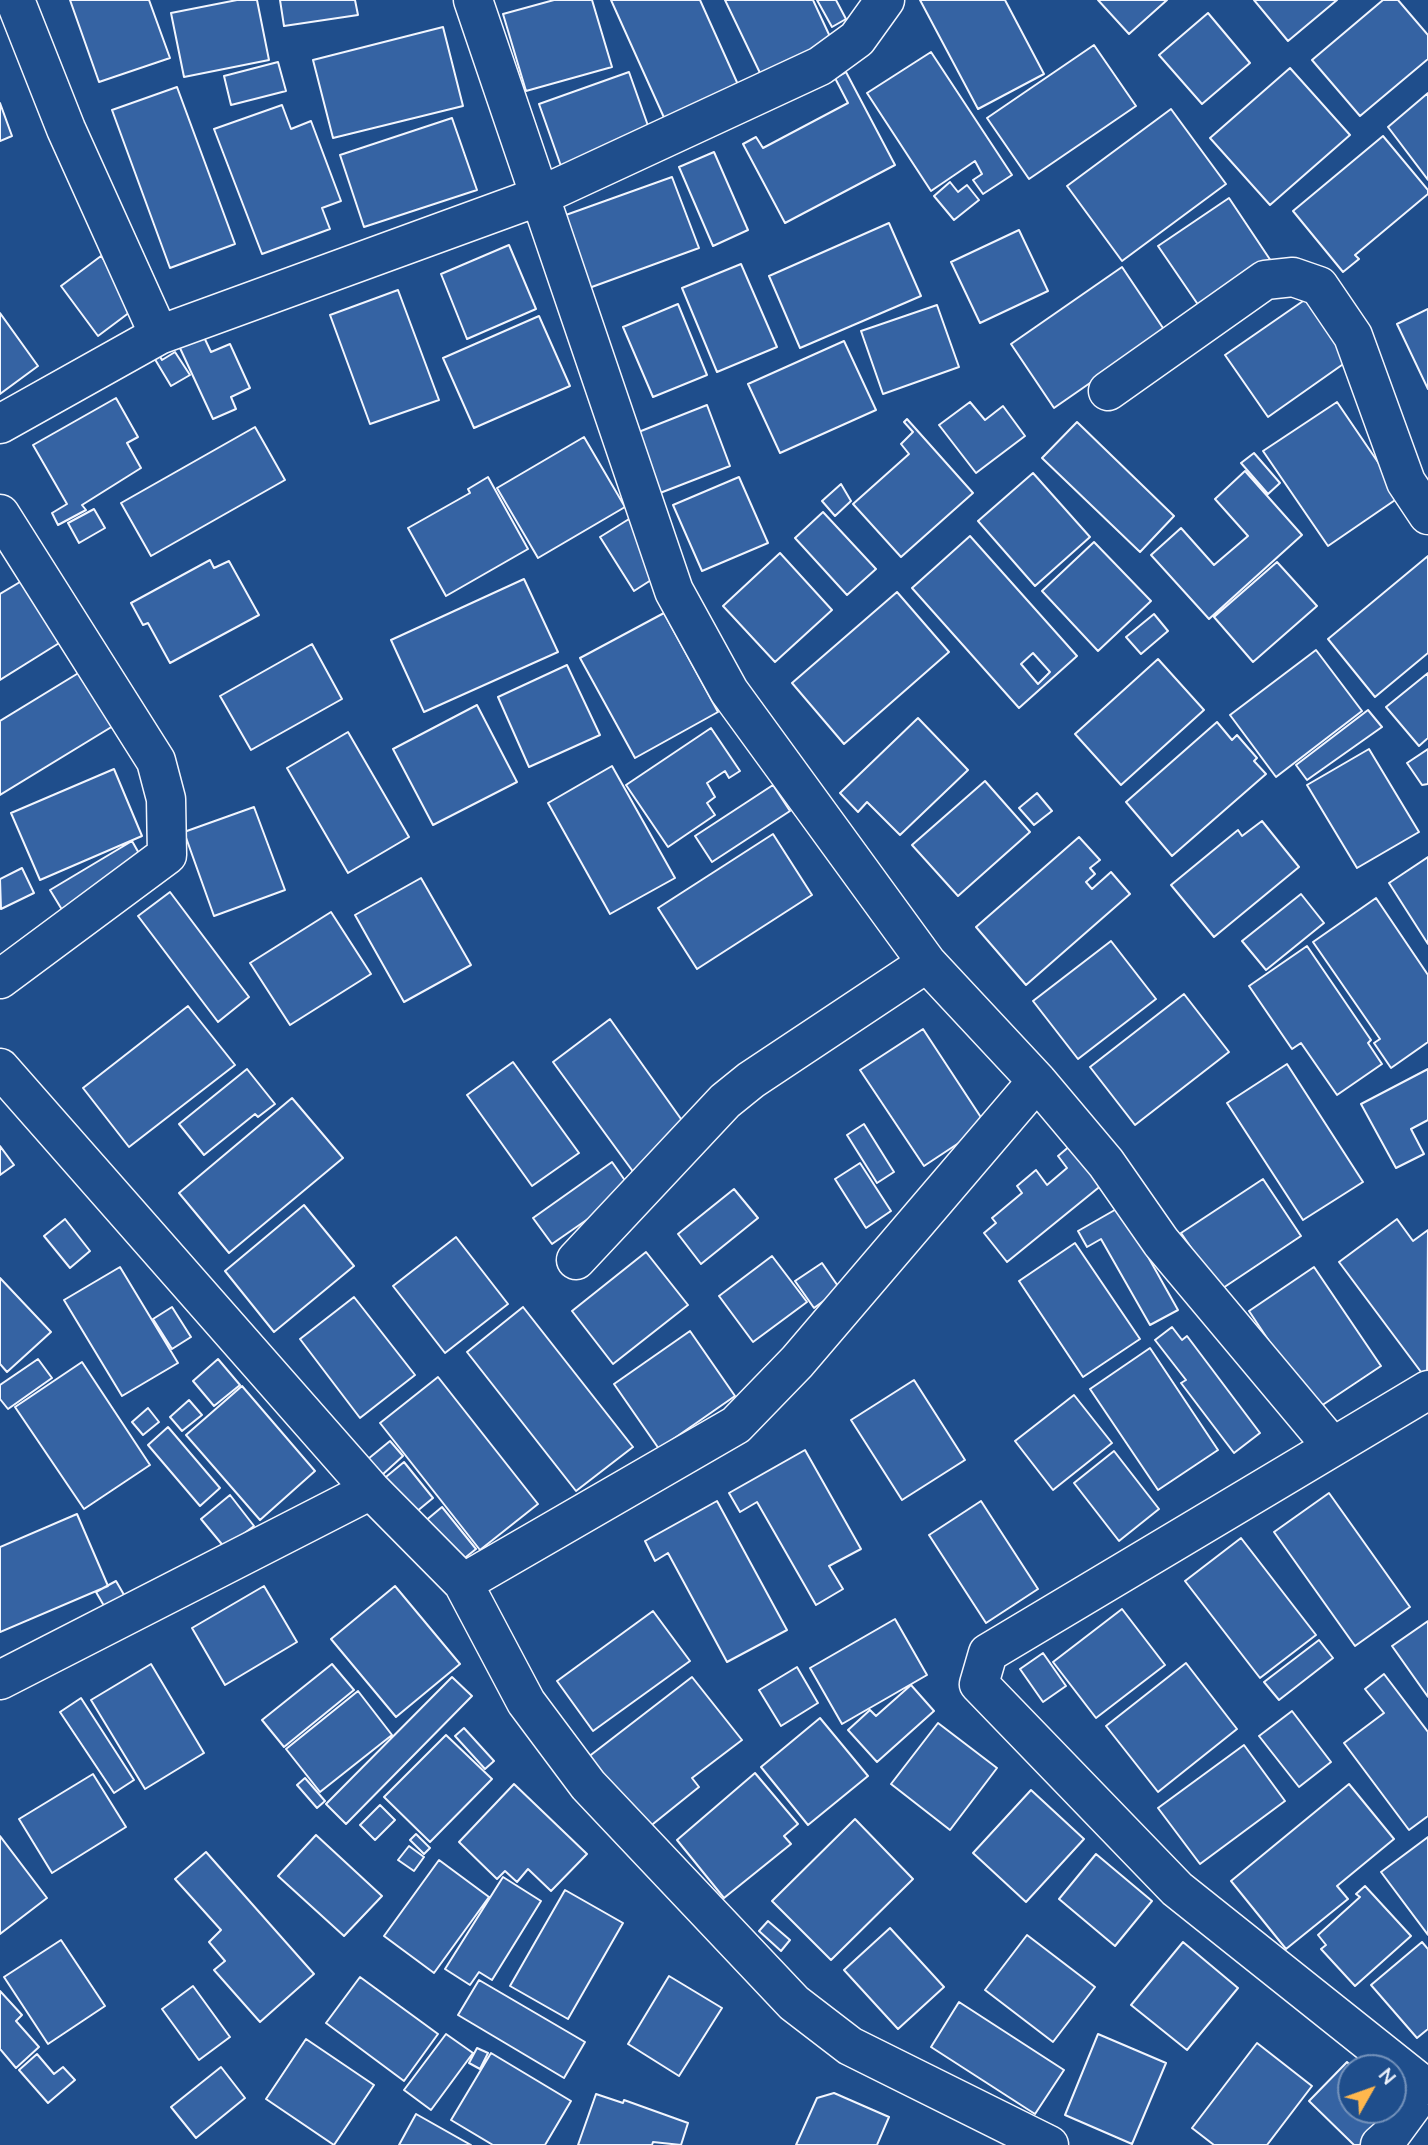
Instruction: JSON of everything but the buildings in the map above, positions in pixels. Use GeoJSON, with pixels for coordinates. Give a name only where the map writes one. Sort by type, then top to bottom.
{"type":"FeatureCollection","features":[{"type":"Feature","properties":{"kind":"street"},"geometry":{"type":"LineString","coordinates":[[15,0],[66,129],[159,335]]}},
{"type":"Feature","properties":{"kind":"street"},"geometry":{"type":"LineString","coordinates":[[473,0],[674,591],[729,691],[928,963],[1037,1081],[1107,1163],[1161,1242],[1331,1445]]}},
{"type":"Feature","properties":{"kind":"street"},"geometry":{"type":"LineString","coordinates":[[0,424],[159,335],[540,196],[820,66],[857,39],[885,0]]}},
{"type":"Feature","properties":{"kind":"street"},"geometry":{"type":"LineString","coordinates":[[1108,391],[1265,280],[1293,277],[1319,286],[1353,336],[1406,482],[1428,515]]}},
{"type":"Feature","properties":{"kind":"street"},"geometry":{"type":"LineString","coordinates":[[0,514],[156,761],[166,799],[167,855],[0,979]]}},
{"type":"Feature","properties":{"kind":"street"},"geometry":{"type":"LineString","coordinates":[[576,1261],[725,1101],[751,1080],[928,963]]}},
{"type":"Feature","properties":{"kind":"street"},"geometry":{"type":"LineString","coordinates":[[0,1068],[371,1490],[463,1583],[526,1702],[588,1785],[794,2003],[850,2046],[1049,2145]]}},
{"type":"Feature","properties":{"kind":"street"},"geometry":{"type":"LineString","coordinates":[[463,1583],[736,1425],[797,1362],[1037,1081]]}},
{"type":"Feature","properties":{"kind":"street"},"geometry":{"type":"LineString","coordinates":[[1380,2145],[1389,2137],[1426,2085],[1177,1889],[979,1684],[988,1653],[1331,1445],[1428,1390]]}},
{"type":"Feature","properties":{"kind":"street"},"geometry":{"type":"LineString","coordinates":[[0,1681],[371,1490]]}}]}
